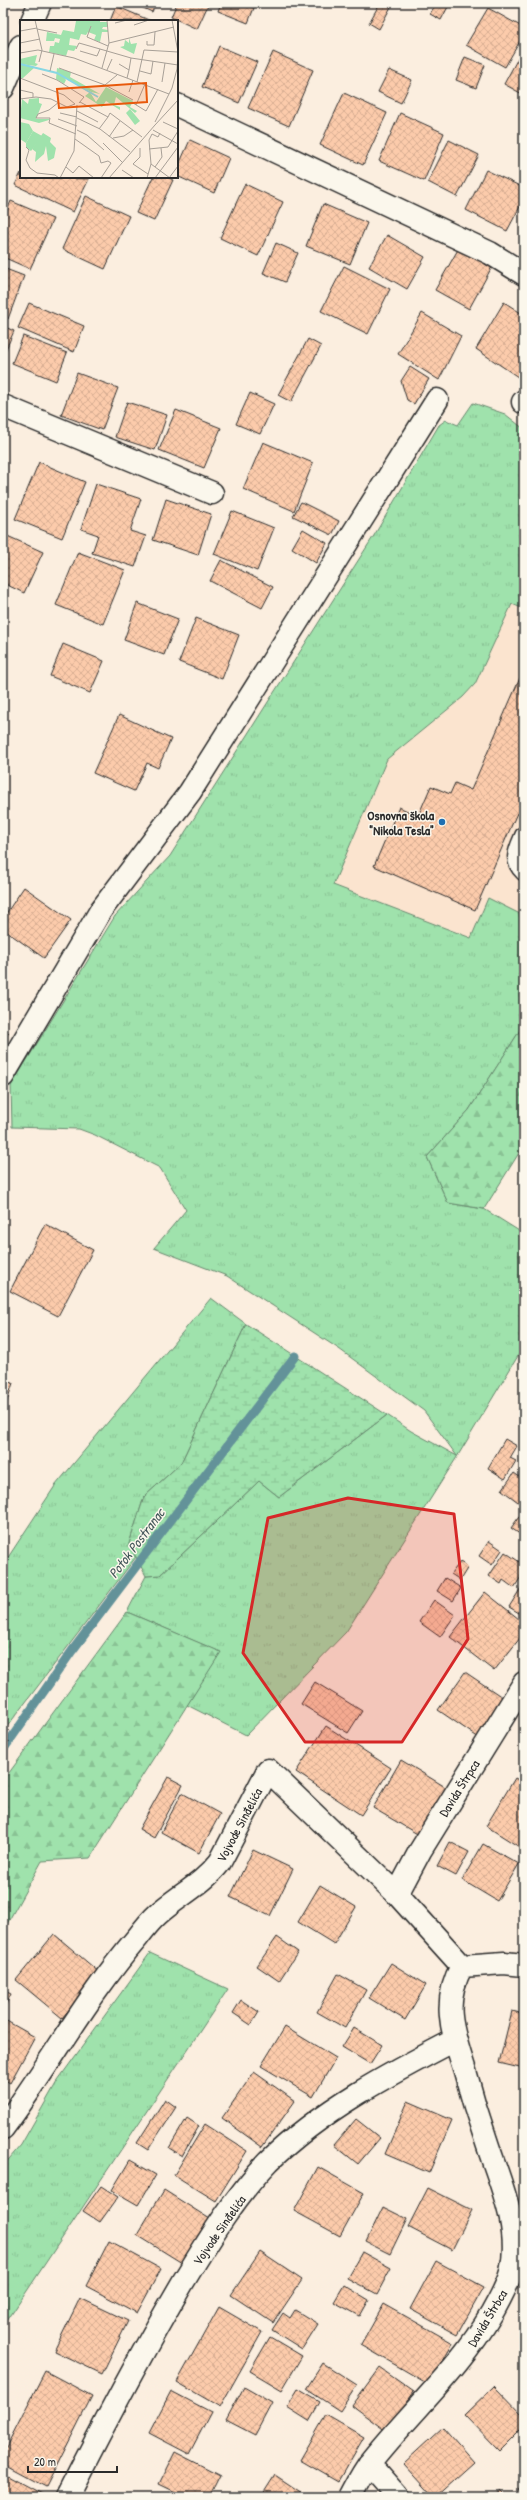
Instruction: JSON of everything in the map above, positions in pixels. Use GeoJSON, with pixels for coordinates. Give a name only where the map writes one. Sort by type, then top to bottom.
{"type":"FeatureCollection","features":[{"type":"Feature","properties":{"kind":"street"},"geometry":{"type":"LineString","coordinates":[[32,20],[40,3]]}},
{"type":"Feature","properties":{"kind":"street"},"geometry":{"type":"LineString","coordinates":[[3,88],[20,48]]}},
{"type":"Feature","properties":{"kind":"street"},"geometry":{"type":"LineString","coordinates":[[178,105],[490,253],[524,274]]}},
{"type":"Feature","properties":{"kind":"street"},"geometry":{"type":"LineString","coordinates":[[3,1076],[100,910],[190,792],[437,400]]}},
{"type":"Feature","properties":{"kind":"street"},"geometry":{"type":"LineString","coordinates":[[3,406],[212,493]]}},
{"type":"Feature","properties":{"kind":"street","name":"Davida Štrpca"},"geometry":{"type":"LineString","coordinates":[[397,1894],[420,1851],[524,1683]]}},
{"type":"Feature","properties":{"kind":"street","name":"Vojvode Sinđelića"},"geometry":{"type":"LineString","coordinates":[[3,2128],[35,2084],[88,2002],[137,1938],[157,1914],[212,1873],[220,1862],[268,1770],[397,1894],[462,1966]]}},
{"type":"Feature","properties":{"kind":"street"},"geometry":{"type":"LineString","coordinates":[[462,1966],[504,1963],[524,1964]]}},
{"type":"Feature","properties":{"kind":"street","name":"Davida Štrbca"},"geometry":{"type":"LineString","coordinates":[[350,2497],[369,2464],[442,2383],[473,2343],[503,2294],[511,2272],[512,2242],[507,2205],[455,2040],[450,2003],[452,1988],[462,1966]]}},
{"type":"Feature","properties":{"kind":"street","name":"Vojvode Sinđelića"},"geometry":{"type":"LineString","coordinates":[[67,2497],[122,2390],[189,2273],[219,2225],[269,2162],[326,2116],[383,2078],[455,2040]]}},
{"type":"Feature","properties":{"kind":"street"},"geometry":{"type":"LineString","coordinates":[[369,2464],[398,2497]]}},
{"type":"Feature","properties":{"kind":"lane"},"geometry":{"type":"LineString","coordinates":[[524,835],[516,854],[516,862],[524,872]]}},
{"type":"Feature","properties":{"kind":"highlighted area"},"geometry":{"type":"Polygon","coordinates":[[[348,1498],[454,1514],[468,1639],[402,1742],[305,1742],[243,1653],[268,1518],[348,1498]]]}},
{"type":"Feature","properties":{"kind":"shaded area","name":"Osnovna škola \"Nikola Tesla\""},"geometry":{"type":"Polygon","coordinates":[[[512,604],[524,609],[524,958],[333,885],[387,759],[463,697],[475,684],[512,604]]]}},
{"type":"Feature","properties":{"kind":"green space"},"geometry":{"type":"Polygon","coordinates":[[[473,403],[505,414],[524,429],[524,609],[512,604],[475,684],[463,697],[387,759],[333,885],[471,938],[488,898],[524,916],[524,1024],[469,1110],[427,1157],[448,1203],[484,1209],[524,1234],[524,1346],[457,1457],[346,1632],[246,1735],[187,1705],[220,1652],[127,1612],[146,1576],[160,1575],[259,1481],[279,1497],[387,1415],[411,1431],[457,1456],[424,1411],[339,1349],[227,1276],[154,1248],[186,1210],[160,1168],[95,1135],[79,1129],[12,1127],[11,1086],[115,916],[170,856],[375,534],[439,425],[446,420],[458,425],[473,403]]]}},
{"type":"Feature","properties":{"kind":"green space"},"geometry":{"type":"Polygon","coordinates":[[[524,1024],[524,1145],[484,1209],[448,1203],[427,1157],[469,1110],[524,1024]]]}},
{"type":"Feature","properties":{"kind":"green space"},"geometry":{"type":"Polygon","coordinates":[[[211,1298],[246,1324],[181,1463],[144,1497],[129,1544],[136,1557],[3,1732],[3,1565],[55,1486],[211,1298]]]}},
{"type":"Feature","properties":{"kind":"green space"},"geometry":{"type":"Polygon","coordinates":[[[246,1324],[387,1415],[279,1497],[259,1481],[160,1575],[146,1576],[129,1544],[144,1497],[181,1463],[246,1324]]]}},
{"type":"Feature","properties":{"kind":"green space"},"geometry":{"type":"Polygon","coordinates":[[[127,1612],[221,1652],[90,1858],[42,1861],[3,1931],[3,1781],[127,1612]]]}},
{"type":"Feature","properties":{"kind":"green space"},"geometry":{"type":"Polygon","coordinates":[[[150,1953],[228,1989],[3,2327],[3,2166],[21,2145],[58,2080],[150,1953]]]}},
{"type":"Feature","properties":{"kind":"building"},"geometry":{"type":"Polygon","coordinates":[[[132,3],[156,3],[152,12],[132,3]]]}},
{"type":"Feature","properties":{"kind":"building"},"geometry":{"type":"Polygon","coordinates":[[[177,3],[209,3],[197,29],[171,17],[177,3]]]}},
{"type":"Feature","properties":{"kind":"building"},"geometry":{"type":"Polygon","coordinates":[[[221,3],[242,3],[254,8],[248,23],[218,11],[221,3]]]}},
{"type":"Feature","properties":{"kind":"building"},"geometry":{"type":"Polygon","coordinates":[[[380,3],[393,3],[379,29],[369,23],[380,3]]]}},
{"type":"Feature","properties":{"kind":"building"},"geometry":{"type":"Polygon","coordinates":[[[436,3],[450,3],[441,20],[430,14],[436,3]]]}},
{"type":"Feature","properties":{"kind":"building"},"geometry":{"type":"Polygon","coordinates":[[[116,6],[149,20],[110,20],[116,6]]]}},
{"type":"Feature","properties":{"kind":"building"},"geometry":{"type":"Polygon","coordinates":[[[488,8],[524,28],[524,34],[505,67],[466,45],[488,8]]]}},
{"type":"Feature","properties":{"kind":"building"},"geometry":{"type":"Polygon","coordinates":[[[219,46],[257,62],[239,103],[202,87],[219,46]]]}},
{"type":"Feature","properties":{"kind":"building"},"geometry":{"type":"Polygon","coordinates":[[[524,47],[524,95],[504,84],[524,47]]]}},
{"type":"Feature","properties":{"kind":"building"},"geometry":{"type":"Polygon","coordinates":[[[273,52],[313,70],[289,126],[248,108],[273,52]]]}},
{"type":"Feature","properties":{"kind":"building"},"geometry":{"type":"Polygon","coordinates":[[[465,57],[485,65],[476,88],[456,80],[465,57]]]}},
{"type":"Feature","properties":{"kind":"building"},"geometry":{"type":"Polygon","coordinates":[[[389,70],[412,80],[401,103],[378,92],[389,70]]]}},
{"type":"Feature","properties":{"kind":"building"},"geometry":{"type":"Polygon","coordinates":[[[344,93],[387,113],[363,165],[320,145],[344,93]]]}},
{"type":"Feature","properties":{"kind":"building"},"geometry":{"type":"Polygon","coordinates":[[[400,113],[444,133],[424,181],[379,161],[400,113]]]}},
{"type":"Feature","properties":{"kind":"building"},"geometry":{"type":"Polygon","coordinates":[[[190,140],[229,158],[214,193],[178,176],[178,167],[190,140]]]}},
{"type":"Feature","properties":{"kind":"building"},"geometry":{"type":"Polygon","coordinates":[[[449,140],[479,155],[457,197],[428,182],[449,140]]]}},
{"type":"Feature","properties":{"kind":"building"},"geometry":{"type":"Polygon","coordinates":[[[486,170],[524,188],[524,199],[507,231],[466,210],[486,170]]]}},
{"type":"Feature","properties":{"kind":"building"},"geometry":{"type":"Polygon","coordinates":[[[20,175],[20,178],[89,179],[73,212],[15,185],[20,175]]]}},
{"type":"Feature","properties":{"kind":"building"},"geometry":{"type":"Polygon","coordinates":[[[153,178],[169,178],[173,180],[154,221],[136,213],[153,178]]]}},
{"type":"Feature","properties":{"kind":"building"},"geometry":{"type":"Polygon","coordinates":[[[245,184],[283,202],[258,256],[220,238],[245,184]]]}},
{"type":"Feature","properties":{"kind":"building"},"geometry":{"type":"Polygon","coordinates":[[[86,196],[129,216],[105,269],[62,249],[86,196]]]}},
{"type":"Feature","properties":{"kind":"building"},"geometry":{"type":"Polygon","coordinates":[[[11,201],[53,219],[30,269],[3,257],[3,220],[11,201]]]}},
{"type":"Feature","properties":{"kind":"building"},"geometry":{"type":"Polygon","coordinates":[[[323,204],[367,223],[350,264],[306,246],[323,204]]]}},
{"type":"Feature","properties":{"kind":"building"},"geometry":{"type":"Polygon","coordinates":[[[387,235],[425,257],[407,289],[369,267],[387,235]]]}},
{"type":"Feature","properties":{"kind":"building"},"geometry":{"type":"Polygon","coordinates":[[[276,243],[298,253],[285,282],[263,273],[276,243]]]}},
{"type":"Feature","properties":{"kind":"building"},"geometry":{"type":"Polygon","coordinates":[[[460,246],[493,265],[469,309],[435,290],[460,246]]]}},
{"type":"Feature","properties":{"kind":"building"},"geometry":{"type":"Polygon","coordinates":[[[344,266],[390,289],[368,334],[321,311],[344,266]]]}},
{"type":"Feature","properties":{"kind":"building"},"geometry":{"type":"Polygon","coordinates":[[[3,268],[24,276],[8,319],[3,317],[3,268]]]}},
{"type":"Feature","properties":{"kind":"building"},"geometry":{"type":"Polygon","coordinates":[[[504,302],[524,315],[524,366],[518,377],[476,349],[504,302]]]}},
{"type":"Feature","properties":{"kind":"building"},"geometry":{"type":"Polygon","coordinates":[[[29,303],[84,326],[74,352],[18,328],[29,303]]]}},
{"type":"Feature","properties":{"kind":"building"},"geometry":{"type":"Polygon","coordinates":[[[422,313],[461,336],[439,380],[398,354],[422,313]]]}},
{"type":"Feature","properties":{"kind":"building"},"geometry":{"type":"Polygon","coordinates":[[[3,326],[14,331],[3,356],[3,326]]]}},
{"type":"Feature","properties":{"kind":"building"},"geometry":{"type":"Polygon","coordinates":[[[23,336],[67,353],[56,381],[12,363],[23,336]]]}},
{"type":"Feature","properties":{"kind":"building"},"geometry":{"type":"Polygon","coordinates":[[[308,339],[321,346],[291,402],[278,395],[308,339]]]}},
{"type":"Feature","properties":{"kind":"building"},"geometry":{"type":"Polygon","coordinates":[[[410,367],[429,379],[414,404],[407,400],[401,381],[410,367]]]}},
{"type":"Feature","properties":{"kind":"building"},"geometry":{"type":"Polygon","coordinates":[[[77,373],[118,388],[102,430],[61,415],[77,373]]]}},
{"type":"Feature","properties":{"kind":"building"},"geometry":{"type":"Polygon","coordinates":[[[250,393],[274,404],[260,434],[236,424],[250,393]]]}},
{"type":"Feature","properties":{"kind":"building"},"geometry":{"type":"Polygon","coordinates":[[[127,402],[167,415],[155,450],[115,437],[127,402]]]}},
{"type":"Feature","properties":{"kind":"building"},"geometry":{"type":"Polygon","coordinates":[[[176,410],[221,428],[204,468],[159,450],[176,410]]]}},
{"type":"Feature","properties":{"kind":"building"},"geometry":{"type":"Polygon","coordinates":[[[263,442],[313,463],[294,511],[243,489],[263,442]]]}},
{"type":"Feature","properties":{"kind":"building"},"geometry":{"type":"Polygon","coordinates":[[[39,462],[85,482],[62,538],[15,519],[39,462]]]}},
{"type":"Feature","properties":{"kind":"building"},"geometry":{"type":"Polygon","coordinates":[[[96,484],[141,499],[130,531],[146,536],[135,567],[92,553],[98,535],[81,529],[96,484]]]}},
{"type":"Feature","properties":{"kind":"building"},"geometry":{"type":"Polygon","coordinates":[[[166,499],[211,514],[198,555],[153,540],[166,499]]]}},
{"type":"Feature","properties":{"kind":"building"},"geometry":{"type":"Polygon","coordinates":[[[301,502],[339,521],[332,535],[293,516],[301,502]]]}},
{"type":"Feature","properties":{"kind":"building"},"geometry":{"type":"Polygon","coordinates":[[[232,511],[274,528],[257,571],[214,554],[232,511]]]}},
{"type":"Feature","properties":{"kind":"building"},"geometry":{"type":"Polygon","coordinates":[[[303,529],[327,543],[316,563],[292,548],[303,529]]]}},
{"type":"Feature","properties":{"kind":"building"},"geometry":{"type":"Polygon","coordinates":[[[3,534],[43,552],[24,593],[3,583],[3,534]]]}},
{"type":"Feature","properties":{"kind":"building"},"geometry":{"type":"Polygon","coordinates":[[[78,552],[125,570],[103,624],[56,605],[78,552]]]}},
{"type":"Feature","properties":{"kind":"building"},"geometry":{"type":"Polygon","coordinates":[[[221,560],[273,587],[262,608],[210,581],[221,560]]]}},
{"type":"Feature","properties":{"kind":"building"},"geometry":{"type":"Polygon","coordinates":[[[137,603],[178,619],[164,655],[124,640],[137,603]]]}},
{"type":"Feature","properties":{"kind":"building"},"geometry":{"type":"Polygon","coordinates":[[[196,618],[239,635],[222,679],[179,662],[196,618]]]}},
{"type":"Feature","properties":{"kind":"building"},"geometry":{"type":"Polygon","coordinates":[[[63,644],[104,661],[90,693],[50,676],[63,644]]]}},
{"type":"Feature","properties":{"kind":"building"},"geometry":{"type":"Polygon","coordinates":[[[520,678],[524,679],[524,806],[520,815],[517,813],[475,910],[374,866],[399,807],[418,816],[431,786],[450,794],[455,783],[471,790],[520,678]]]}},
{"type":"Feature","properties":{"kind":"building"},"geometry":{"type":"Polygon","coordinates":[[[119,715],[171,739],[158,768],[147,763],[134,791],[93,773],[119,715]]]}},
{"type":"Feature","properties":{"kind":"building"},"geometry":{"type":"Polygon","coordinates":[[[24,887],[71,920],[44,958],[3,929],[3,918],[24,887]]]}},
{"type":"Feature","properties":{"kind":"building"},"geometry":{"type":"Polygon","coordinates":[[[3,1028],[9,1033],[3,1039],[3,1028]]]}},
{"type":"Feature","properties":{"kind":"building"},"geometry":{"type":"Polygon","coordinates":[[[45,1224],[93,1250],[58,1316],[10,1291],[45,1224]]]}},
{"type":"Feature","properties":{"kind":"building"},"geometry":{"type":"Polygon","coordinates":[[[3,1380],[13,1383],[4,1410],[3,1410],[3,1380]]]}},
{"type":"Feature","properties":{"kind":"building"},"geometry":{"type":"Polygon","coordinates":[[[505,1439],[517,1446],[510,1458],[516,1461],[505,1479],[488,1468],[505,1439]]]}},
{"type":"Feature","properties":{"kind":"building"},"geometry":{"type":"Polygon","coordinates":[[[514,1473],[524,1480],[522,1505],[502,1490],[514,1473]]]}},
{"type":"Feature","properties":{"kind":"building"},"geometry":{"type":"Polygon","coordinates":[[[524,1510],[524,1537],[511,1528],[524,1510]]]}},
{"type":"Feature","properties":{"kind":"building"},"geometry":{"type":"Polygon","coordinates":[[[489,1541],[502,1550],[492,1565],[479,1556],[489,1541]]]}},
{"type":"Feature","properties":{"kind":"building"},"geometry":{"type":"Polygon","coordinates":[[[505,1552],[524,1565],[524,1572],[514,1588],[503,1580],[501,1584],[489,1576],[505,1552]]]}},
{"type":"Feature","properties":{"kind":"building"},"geometry":{"type":"Polygon","coordinates":[[[460,1562],[468,1567],[460,1580],[451,1574],[460,1562]]]}},
{"type":"Feature","properties":{"kind":"building"},"geometry":{"type":"Polygon","coordinates":[[[445,1578],[461,1588],[453,1601],[437,1591],[445,1578]]]}},
{"type":"Feature","properties":{"kind":"building"},"geometry":{"type":"Polygon","coordinates":[[[524,1583],[524,1616],[509,1607],[524,1583]]]}},
{"type":"Feature","properties":{"kind":"building"},"geometry":{"type":"Polygon","coordinates":[[[485,1592],[524,1623],[524,1633],[494,1671],[450,1637],[485,1592]]]}},
{"type":"Feature","properties":{"kind":"building"},"geometry":{"type":"Polygon","coordinates":[[[434,1600],[455,1615],[440,1637],[419,1622],[434,1600]]]}},
{"type":"Feature","properties":{"kind":"building"},"geometry":{"type":"Polygon","coordinates":[[[465,1672],[505,1699],[479,1738],[438,1710],[465,1672]]]}},
{"type":"Feature","properties":{"kind":"building"},"geometry":{"type":"Polygon","coordinates":[[[315,1682],[362,1711],[348,1733],[301,1704],[315,1682]]]}},
{"type":"Feature","properties":{"kind":"building"},"geometry":{"type":"Polygon","coordinates":[[[326,1726],[391,1768],[361,1815],[296,1772],[326,1726]]]}},
{"type":"Feature","properties":{"kind":"building"},"geometry":{"type":"Polygon","coordinates":[[[401,1760],[447,1788],[419,1835],[373,1808],[401,1760]]]}},
{"type":"Feature","properties":{"kind":"building"},"geometry":{"type":"Polygon","coordinates":[[[168,1777],[183,1785],[154,1838],[139,1829],[168,1777]]]}},
{"type":"Feature","properties":{"kind":"building"},"geometry":{"type":"Polygon","coordinates":[[[515,1778],[524,1783],[524,1850],[486,1826],[515,1778]]]}},
{"type":"Feature","properties":{"kind":"building"},"geometry":{"type":"Polygon","coordinates":[[[182,1793],[220,1814],[199,1853],[161,1832],[182,1793]]]}},
{"type":"Feature","properties":{"kind":"building"},"geometry":{"type":"Polygon","coordinates":[[[450,1842],[469,1852],[456,1876],[437,1866],[450,1842]]]}},
{"type":"Feature","properties":{"kind":"building"},"geometry":{"type":"Polygon","coordinates":[[[483,1844],[519,1864],[497,1901],[462,1880],[483,1844]]]}},
{"type":"Feature","properties":{"kind":"building"},"geometry":{"type":"Polygon","coordinates":[[[253,1850],[293,1869],[270,1916],[230,1897],[253,1850]]]}},
{"type":"Feature","properties":{"kind":"building"},"geometry":{"type":"Polygon","coordinates":[[[320,1885],[356,1907],[334,1944],[298,1922],[320,1885]]]}},
{"type":"Feature","properties":{"kind":"building"},"geometry":{"type":"Polygon","coordinates":[[[54,1934],[100,1973],[62,2018],[16,1980],[54,1934]]]}},
{"type":"Feature","properties":{"kind":"building"},"geometry":{"type":"Polygon","coordinates":[[[277,1937],[298,1952],[279,1981],[257,1966],[277,1937]]]}},
{"type":"Feature","properties":{"kind":"building"},"geometry":{"type":"Polygon","coordinates":[[[391,1963],[426,1985],[405,2020],[369,1998],[391,1963]]]}},
{"type":"Feature","properties":{"kind":"building"},"geometry":{"type":"Polygon","coordinates":[[[338,1974],[366,1990],[345,2028],[317,2012],[338,1974]]]}},
{"type":"Feature","properties":{"kind":"building"},"geometry":{"type":"Polygon","coordinates":[[[3,1990],[11,1994],[3,2010],[3,1990]]]}},
{"type":"Feature","properties":{"kind":"building"},"geometry":{"type":"Polygon","coordinates":[[[241,2000],[259,2012],[251,2025],[233,2013],[241,2000]]]}},
{"type":"Feature","properties":{"kind":"building"},"geometry":{"type":"Polygon","coordinates":[[[512,2011],[524,2014],[524,2069],[499,2063],[512,2011]]]}},
{"type":"Feature","properties":{"kind":"building"},"geometry":{"type":"Polygon","coordinates":[[[3,2019],[35,2037],[10,2083],[3,2079],[3,2019]]]}},
{"type":"Feature","properties":{"kind":"building"},"geometry":{"type":"Polygon","coordinates":[[[285,2027],[336,2058],[313,2097],[261,2066],[285,2027]]]}},
{"type":"Feature","properties":{"kind":"building"},"geometry":{"type":"Polygon","coordinates":[[[354,2028],[382,2045],[370,2064],[342,2047],[354,2028]]]}},
{"type":"Feature","properties":{"kind":"building"},"geometry":{"type":"Polygon","coordinates":[[[254,2072],[295,2101],[262,2147],[222,2118],[254,2072]]]}},
{"type":"Feature","properties":{"kind":"building"},"geometry":{"type":"Polygon","coordinates":[[[165,2099],[176,2107],[148,2150],[137,2143],[165,2099]]]}},
{"type":"Feature","properties":{"kind":"building"},"geometry":{"type":"Polygon","coordinates":[[[408,2101],[452,2120],[429,2173],[385,2154],[408,2101]]]}},
{"type":"Feature","properties":{"kind":"building"},"geometry":{"type":"Polygon","coordinates":[[[187,2118],[199,2126],[182,2156],[169,2148],[187,2118]]]}},
{"type":"Feature","properties":{"kind":"building"},"geometry":{"type":"Polygon","coordinates":[[[356,2119],[380,2138],[358,2164],[334,2145],[356,2119]]]}},
{"type":"Feature","properties":{"kind":"building"},"geometry":{"type":"Polygon","coordinates":[[[205,2124],[247,2151],[216,2201],[174,2175],[205,2124]]]}},
{"type":"Feature","properties":{"kind":"building"},"geometry":{"type":"Polygon","coordinates":[[[130,2160],[156,2175],[138,2205],[112,2190],[130,2160]]]}},
{"type":"Feature","properties":{"kind":"building"},"geometry":{"type":"Polygon","coordinates":[[[318,2167],[364,2193],[340,2236],[294,2211],[318,2167]]]}},
{"type":"Feature","properties":{"kind":"building"},"geometry":{"type":"Polygon","coordinates":[[[101,2186],[118,2197],[100,2222],[83,2211],[101,2186]]]}},
{"type":"Feature","properties":{"kind":"building"},"geometry":{"type":"Polygon","coordinates":[[[428,2188],[472,2210],[452,2250],[408,2227],[428,2188]]]}},
{"type":"Feature","properties":{"kind":"building"},"geometry":{"type":"Polygon","coordinates":[[[164,2190],[210,2219],[182,2263],[137,2235],[164,2190]]]}},
{"type":"Feature","properties":{"kind":"building"},"geometry":{"type":"Polygon","coordinates":[[[383,2207],[407,2219],[390,2254],[366,2242],[383,2207]]]}},
{"type":"Feature","properties":{"kind":"building"},"geometry":{"type":"Polygon","coordinates":[[[109,2241],[161,2269],[137,2313],[86,2286],[109,2241]]]}},
{"type":"Feature","properties":{"kind":"building"},"geometry":{"type":"Polygon","coordinates":[[[260,2252],[302,2280],[273,2323],[231,2295],[260,2252]]]}},
{"type":"Feature","properties":{"kind":"building"},"geometry":{"type":"Polygon","coordinates":[[[362,2252],[391,2268],[377,2294],[347,2278],[362,2252]]]}},
{"type":"Feature","properties":{"kind":"building"},"geometry":{"type":"Polygon","coordinates":[[[436,2261],[484,2287],[457,2335],[410,2309],[436,2261]]]}},
{"type":"Feature","properties":{"kind":"building"},"geometry":{"type":"Polygon","coordinates":[[[344,2285],[369,2300],[360,2316],[334,2302],[344,2285]]]}},
{"type":"Feature","properties":{"kind":"building"},"geometry":{"type":"Polygon","coordinates":[[[80,2298],[128,2321],[102,2374],[54,2351],[80,2298]]]}},
{"type":"Feature","properties":{"kind":"building"},"geometry":{"type":"Polygon","coordinates":[[[384,2304],[453,2343],[430,2385],[361,2345],[384,2304]]]}},
{"type":"Feature","properties":{"kind":"building"},"geometry":{"type":"Polygon","coordinates":[[[219,2307],[262,2332],[220,2407],[177,2382],[219,2307]]]}},
{"type":"Feature","properties":{"kind":"building"},"geometry":{"type":"Polygon","coordinates":[[[295,2310],[318,2324],[302,2349],[272,2330],[283,2313],[290,2318],[295,2310]]]}},
{"type":"Feature","properties":{"kind":"building"},"geometry":{"type":"Polygon","coordinates":[[[270,2337],[302,2356],[282,2390],[250,2371],[270,2337]]]}},
{"type":"Feature","properties":{"kind":"building"},"geometry":{"type":"Polygon","coordinates":[[[323,2363],[357,2385],[340,2411],[306,2389],[323,2363]]]}},
{"type":"Feature","properties":{"kind":"building"},"geometry":{"type":"Polygon","coordinates":[[[380,2368],[414,2392],[386,2431],[352,2406],[380,2368]]]}},
{"type":"Feature","properties":{"kind":"building"},"geometry":{"type":"Polygon","coordinates":[[[45,2371],[92,2396],[46,2487],[3,2464],[3,2453],[45,2371]]]}},
{"type":"Feature","properties":{"kind":"building"},"geometry":{"type":"Polygon","coordinates":[[[494,2386],[524,2417],[524,2426],[499,2451],[464,2415],[494,2386]]]}},
{"type":"Feature","properties":{"kind":"building"},"geometry":{"type":"Polygon","coordinates":[[[244,2387],[272,2403],[255,2435],[226,2420],[244,2387]]]}},
{"type":"Feature","properties":{"kind":"building"},"geometry":{"type":"Polygon","coordinates":[[[298,2389],[320,2402],[309,2421],[287,2407],[298,2389]]]}},
{"type":"Feature","properties":{"kind":"building"},"geometry":{"type":"Polygon","coordinates":[[[171,2391],[211,2412],[189,2454],[149,2433],[171,2391]]]}},
{"type":"Feature","properties":{"kind":"building"},"geometry":{"type":"Polygon","coordinates":[[[326,2415],[364,2437],[338,2482],[300,2460],[326,2415]]]}},
{"type":"Feature","properties":{"kind":"building"},"geometry":{"type":"Polygon","coordinates":[[[443,2427],[474,2462],[435,2497],[404,2463],[443,2427]]]}},
{"type":"Feature","properties":{"kind":"building"},"geometry":{"type":"Polygon","coordinates":[[[175,2452],[220,2475],[209,2497],[186,2497],[159,2484],[175,2452]]]}},
{"type":"Feature","properties":{"kind":"building"},"geometry":{"type":"Polygon","coordinates":[[[3,2473],[44,2495],[43,2497],[3,2497],[3,2473]]]}},
{"type":"Feature","properties":{"kind":"building"},"geometry":{"type":"Polygon","coordinates":[[[275,2475],[308,2497],[261,2497],[275,2475]]]}},
{"type":"Feature","properties":{"kind":"building"},"geometry":{"type":"Polygon","coordinates":[[[524,2485],[524,2495],[519,2489],[524,2485]]]}},
{"type":"Feature","properties":{"kind":"building"},"geometry":{"type":"Polygon","coordinates":[[[501,2491],[507,2497],[494,2497],[501,2491]]]}},
{"type":"Feature","properties":{"kind":"waterway","name":"Potok Postranac"},"geometry":{"type":"LineString","coordinates":[[3,1750],[72,1651],[295,1356]]}},
{"type":"Feature","properties":{"kind":"place","name":"Osnovna škola \"Nikola Tesla\""},"geometry":{"type":"Point","coordinates":[442,822]}}]}
